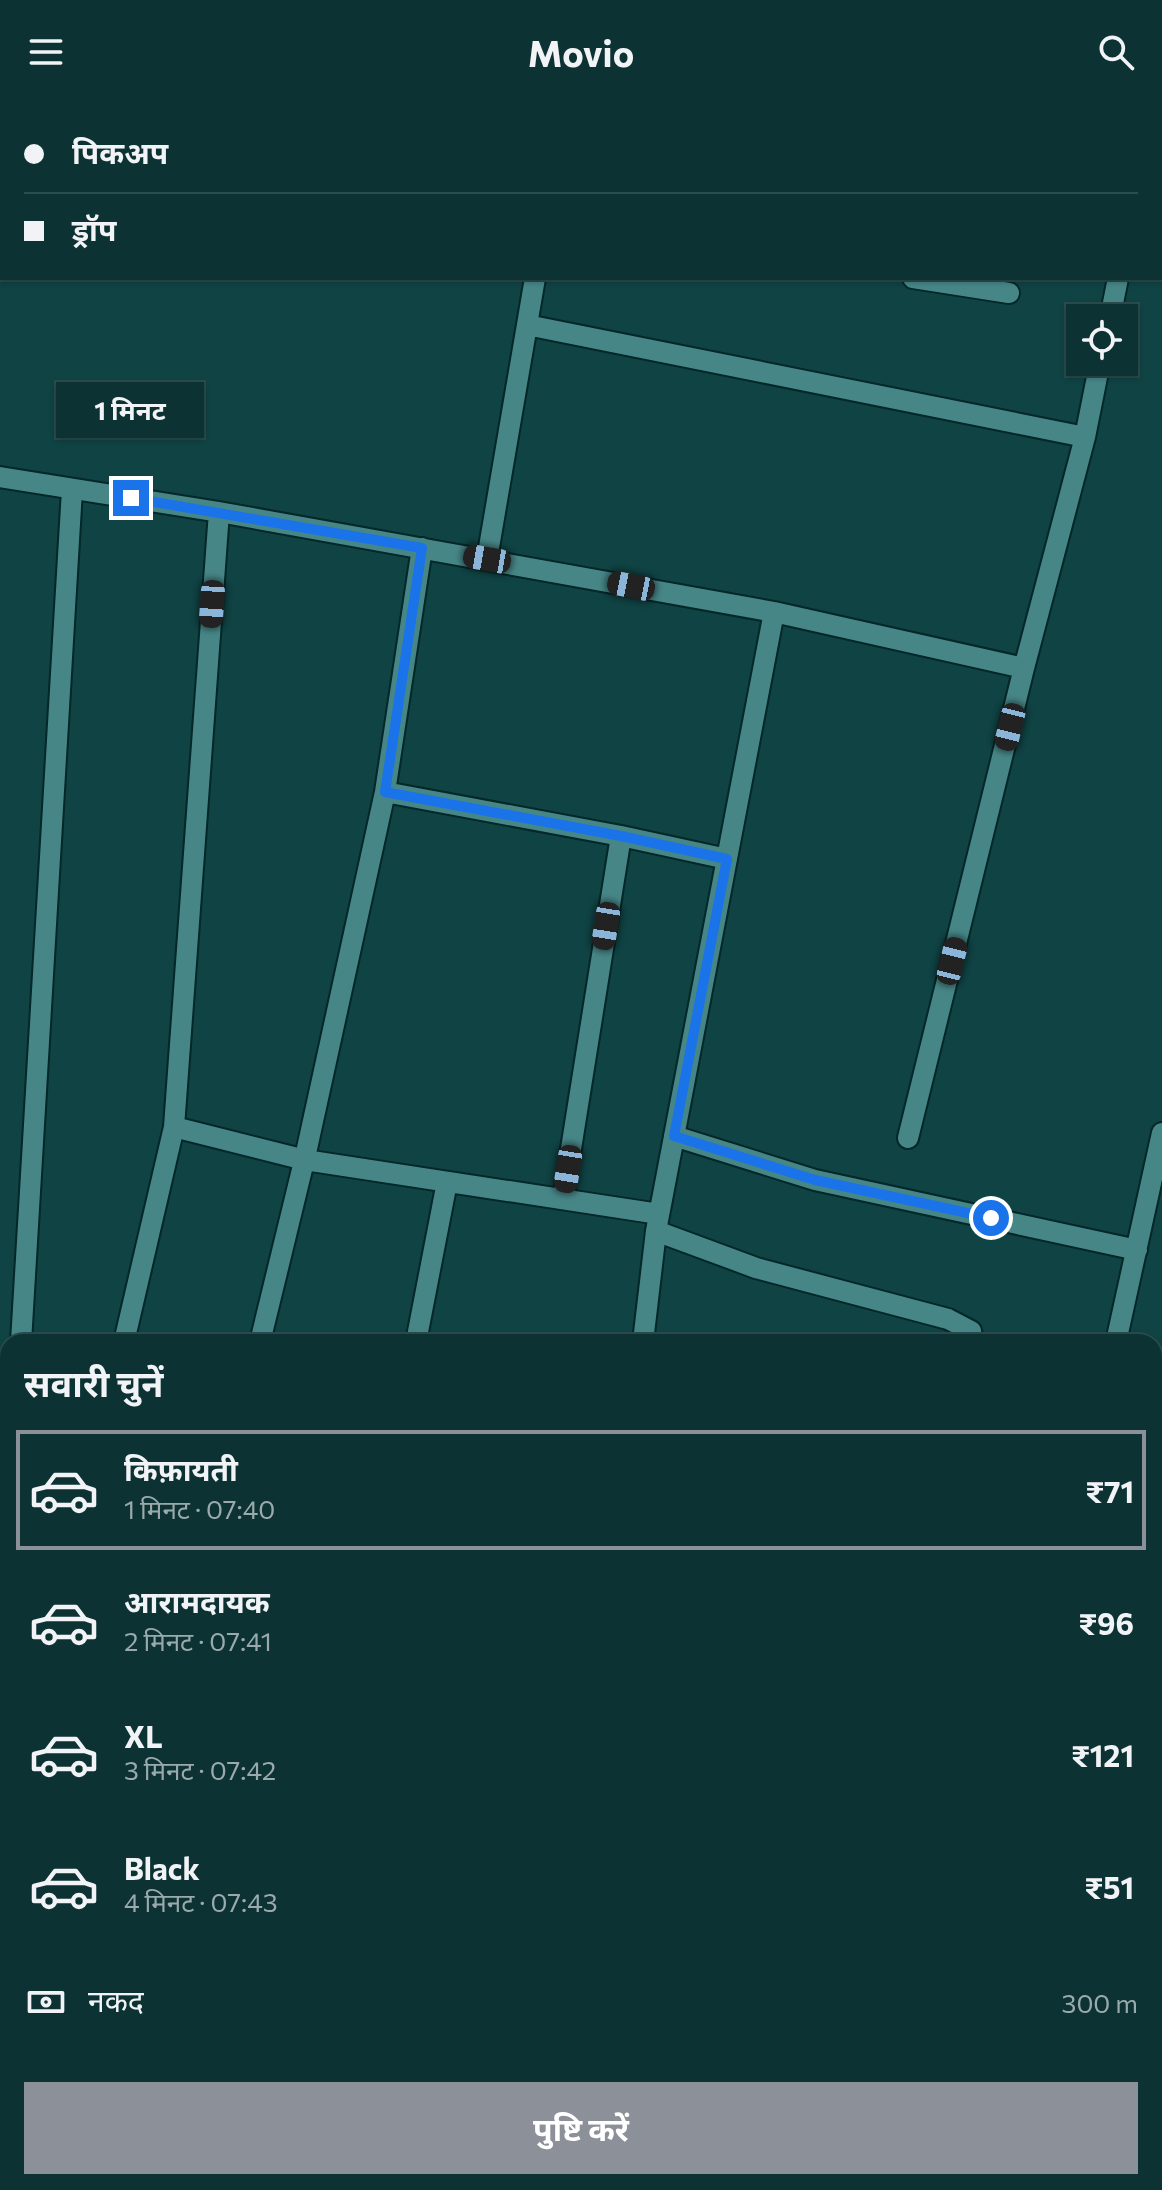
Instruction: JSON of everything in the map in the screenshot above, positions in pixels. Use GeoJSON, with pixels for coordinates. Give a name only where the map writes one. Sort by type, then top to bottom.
{"type":"FeatureCollection","features":[{"type":"Feature","properties":{"kind":"street"},"geometry":{"type":"LineString","coordinates":[[487,559],[535,280]]}},
{"type":"Feature","properties":{"kind":"street"},"geometry":{"type":"LineString","coordinates":[[926,280],[1009,293]]}},
{"type":"Feature","properties":{"kind":"street"},"geometry":{"type":"LineString","coordinates":[[1113,304],[1118,280]]}},
{"type":"Feature","properties":{"kind":"street"},"geometry":{"type":"LineString","coordinates":[[527,325],[1085,437]]}},
{"type":"Feature","properties":{"kind":"street"},"geometry":{"type":"LineString","coordinates":[[908,1138],[1024,668],[1085,437],[1097,376]]}},
{"type":"Feature","properties":{"kind":"street"},"geometry":{"type":"LineString","coordinates":[[0,477],[219,512],[774,612],[1024,668]]}},
{"type":"Feature","properties":{"kind":"street"},"geometry":{"type":"LineString","coordinates":[[21,1334],[72,490]]}},
{"type":"Feature","properties":{"kind":"street"},"geometry":{"type":"LineString","coordinates":[[126,1334],[174,1127],[219,512]]}},
{"type":"Feature","properties":{"kind":"street"},"geometry":{"type":"LineString","coordinates":[[262,1334],[305,1160],[385,792],[422,548]]}},
{"type":"Feature","properties":{"kind":"street"},"geometry":{"type":"LineString","coordinates":[[644,1334],[658,1223],[774,612]]}},
{"type":"Feature","properties":{"kind":"street"},"geometry":{"type":"LineString","coordinates":[[385,792],[727,859]]}},
{"type":"Feature","properties":{"kind":"street"},"geometry":{"type":"LineString","coordinates":[[563,1199],[621,836]]}},
{"type":"Feature","properties":{"kind":"street"},"geometry":{"type":"LineString","coordinates":[[174,1127],[305,1160],[563,1199],[658,1223],[756,1268],[948,1319],[972,1334]]}},
{"type":"Feature","properties":{"kind":"street"},"geometry":{"type":"LineString","coordinates":[[1118,1334],[1162,1133]]}},
{"type":"Feature","properties":{"kind":"street"},"geometry":{"type":"LineString","coordinates":[[674,1136],[815,1180],[1137,1250]]}},
{"type":"Feature","properties":{"kind":"street"},"geometry":{"type":"LineString","coordinates":[[418,1334],[447,1182]]}},
{"type":"Feature","properties":{"kind":"route"},"geometry":{"type":"LineString","coordinates":[[131,498],[422,548],[385,792],[727,859],[674,1136],[815,1180],[991,1218]]}}]}
